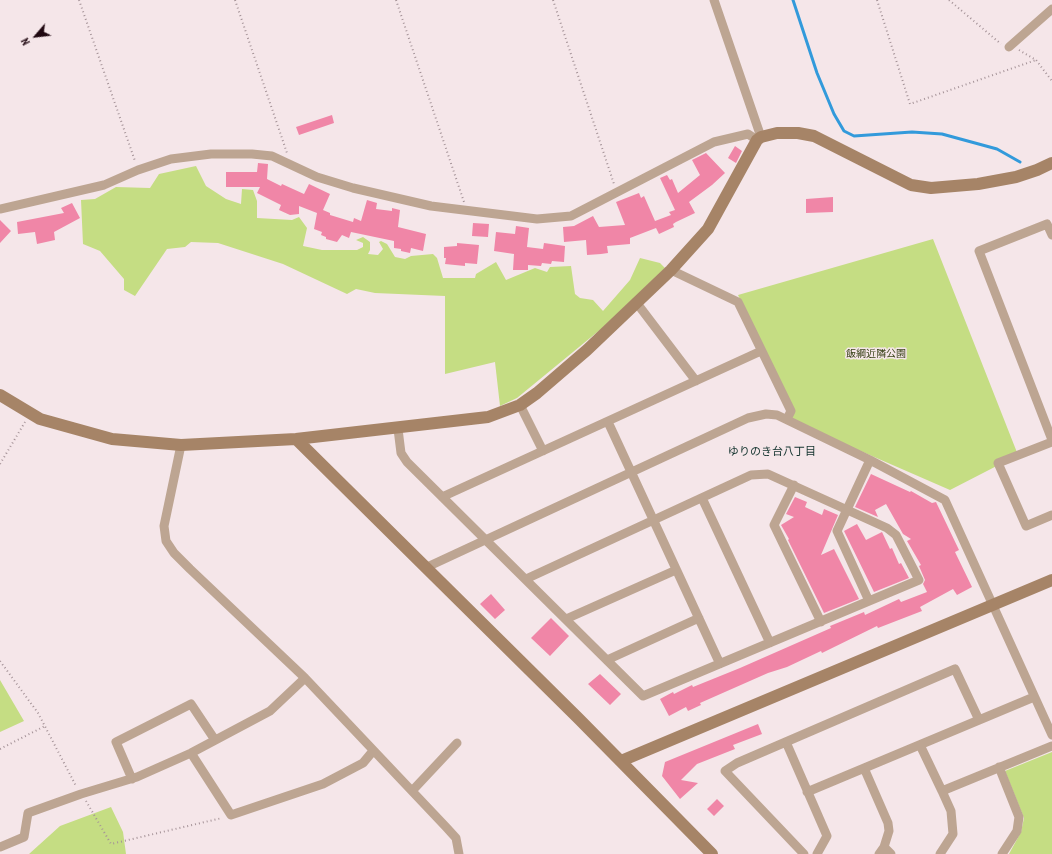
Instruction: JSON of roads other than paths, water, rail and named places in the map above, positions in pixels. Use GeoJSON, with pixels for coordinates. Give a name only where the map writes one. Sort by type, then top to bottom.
{"type":"FeatureCollection","features":[{"type":"Feature","properties":{"kind":"street"},"geometry":{"type":"LineString","coordinates":[[0,395],[40,419],[112,438],[181,446],[296,439],[398,429],[488,417],[520,405],[557,378],[671,270],[708,230],[759,138],[714,0]]}},
{"type":"Feature","properties":{"kind":"street"},"geometry":{"type":"LineString","coordinates":[[1009,47],[1052,9]]}},
{"type":"Feature","properties":{"kind":"street"},"geometry":{"type":"LineString","coordinates":[[0,209],[104,185],[138,170],[171,160],[211,154],[272,156],[316,177],[353,188],[432,206],[537,219],[571,216],[714,142],[748,134],[759,138],[777,133],[798,133],[814,136],[911,185],[931,188],[978,184],[1016,177],[1052,163]]}},
{"type":"Feature","properties":{"kind":"street"},"geometry":{"type":"LineString","coordinates":[[1052,235],[1047,224],[979,251],[1052,441],[998,463],[1026,526],[1052,515]]}},
{"type":"Feature","properties":{"kind":"street"},"geometry":{"type":"LineString","coordinates":[[671,270],[738,302],[791,411],[787,419]]}},
{"type":"Feature","properties":{"kind":"street"},"geometry":{"type":"LineString","coordinates":[[636,302],[696,381]]}},
{"type":"Feature","properties":{"kind":"street"},"geometry":{"type":"LineString","coordinates":[[442,497],[761,351]]}},
{"type":"Feature","properties":{"kind":"street"},"geometry":{"type":"LineString","coordinates":[[520,405],[544,451]]}},
{"type":"Feature","properties":{"kind":"street"},"geometry":{"type":"LineString","coordinates":[[425,568],[748,418],[766,414],[787,419],[870,460],[945,500],[1052,735]]}},
{"type":"Feature","properties":{"kind":"street"},"geometry":{"type":"LineString","coordinates":[[608,422],[632,471],[720,664]]}},
{"type":"Feature","properties":{"kind":"street"},"geometry":{"type":"LineString","coordinates":[[398,429],[401,453],[407,462],[643,696],[919,580],[896,536],[887,528],[768,474],[756,474],[526,579]]}},
{"type":"Feature","properties":{"kind":"street"},"geometry":{"type":"LineString","coordinates":[[296,439],[621,761],[712,854]]}},
{"type":"Feature","properties":{"kind":"street"},"geometry":{"type":"LineString","coordinates":[[181,446],[164,526],[166,541],[174,553],[305,678],[412,791],[456,838],[459,854]]}},
{"type":"Feature","properties":{"kind":"street"},"geometry":{"type":"LineString","coordinates":[[869,601],[838,531],[846,510],[870,460]]}},
{"type":"Feature","properties":{"kind":"street"},"geometry":{"type":"LineString","coordinates":[[794,485],[774,525],[821,622]]}},
{"type":"Feature","properties":{"kind":"street"},"geometry":{"type":"LineString","coordinates":[[702,498],[770,643]]}},
{"type":"Feature","properties":{"kind":"street"},"geometry":{"type":"LineString","coordinates":[[566,619],[676,570]]}},
{"type":"Feature","properties":{"kind":"street"},"geometry":{"type":"LineString","coordinates":[[621,761],[1052,580]]}},
{"type":"Feature","properties":{"kind":"street"},"geometry":{"type":"LineString","coordinates":[[607,660],[699,618]]}},
{"type":"Feature","properties":{"kind":"street"},"geometry":{"type":"LineString","coordinates":[[804,854],[725,770],[737,763],[955,669],[979,720]]}},
{"type":"Feature","properties":{"kind":"street"},"geometry":{"type":"LineString","coordinates":[[0,847],[24,837],[28,813],[132,778],[191,753],[270,711],[305,678]]}},
{"type":"Feature","properties":{"kind":"street"},"geometry":{"type":"LineString","coordinates":[[807,792],[1034,697]]}},
{"type":"Feature","properties":{"kind":"street"},"geometry":{"type":"LineString","coordinates":[[132,778],[116,742],[192,704],[215,740]]}},
{"type":"Feature","properties":{"kind":"street"},"geometry":{"type":"LineString","coordinates":[[786,742],[827,836],[817,854]]}},
{"type":"Feature","properties":{"kind":"street"},"geometry":{"type":"LineString","coordinates":[[412,791],[457,743]]}},
{"type":"Feature","properties":{"kind":"street"},"geometry":{"type":"LineString","coordinates":[[920,745],[951,811],[953,834],[940,854]]}},
{"type":"Feature","properties":{"kind":"street"},"geometry":{"type":"LineString","coordinates":[[942,791],[1052,746]]}},
{"type":"Feature","properties":{"kind":"street"},"geometry":{"type":"LineString","coordinates":[[191,753],[231,815],[324,784],[363,763],[374,752]]}},
{"type":"Feature","properties":{"kind":"street"},"geometry":{"type":"LineString","coordinates":[[864,768],[888,823],[889,831],[882,850],[891,854]]}},
{"type":"Feature","properties":{"kind":"street"},"geometry":{"type":"LineString","coordinates":[[999,768],[1019,817],[1016,831],[1002,854]]}},
{"type":"Feature","properties":{"kind":"waterway"},"geometry":{"type":"LineString","coordinates":[[793,0],[817,73],[834,114],[844,131],[854,136],[912,132],[942,134],[997,149],[1020,162]]}},
{"type":"Feature","properties":{"kind":"district","name":"ゆりのき台八丁目"},"geometry":{"type":"Point","coordinates":[772,452]}},
{"type":"Feature","properties":{"kind":"park label","name":"飯綱近隣公園"},"geometry":{"type":"Point","coordinates":[876,354]}}]}
